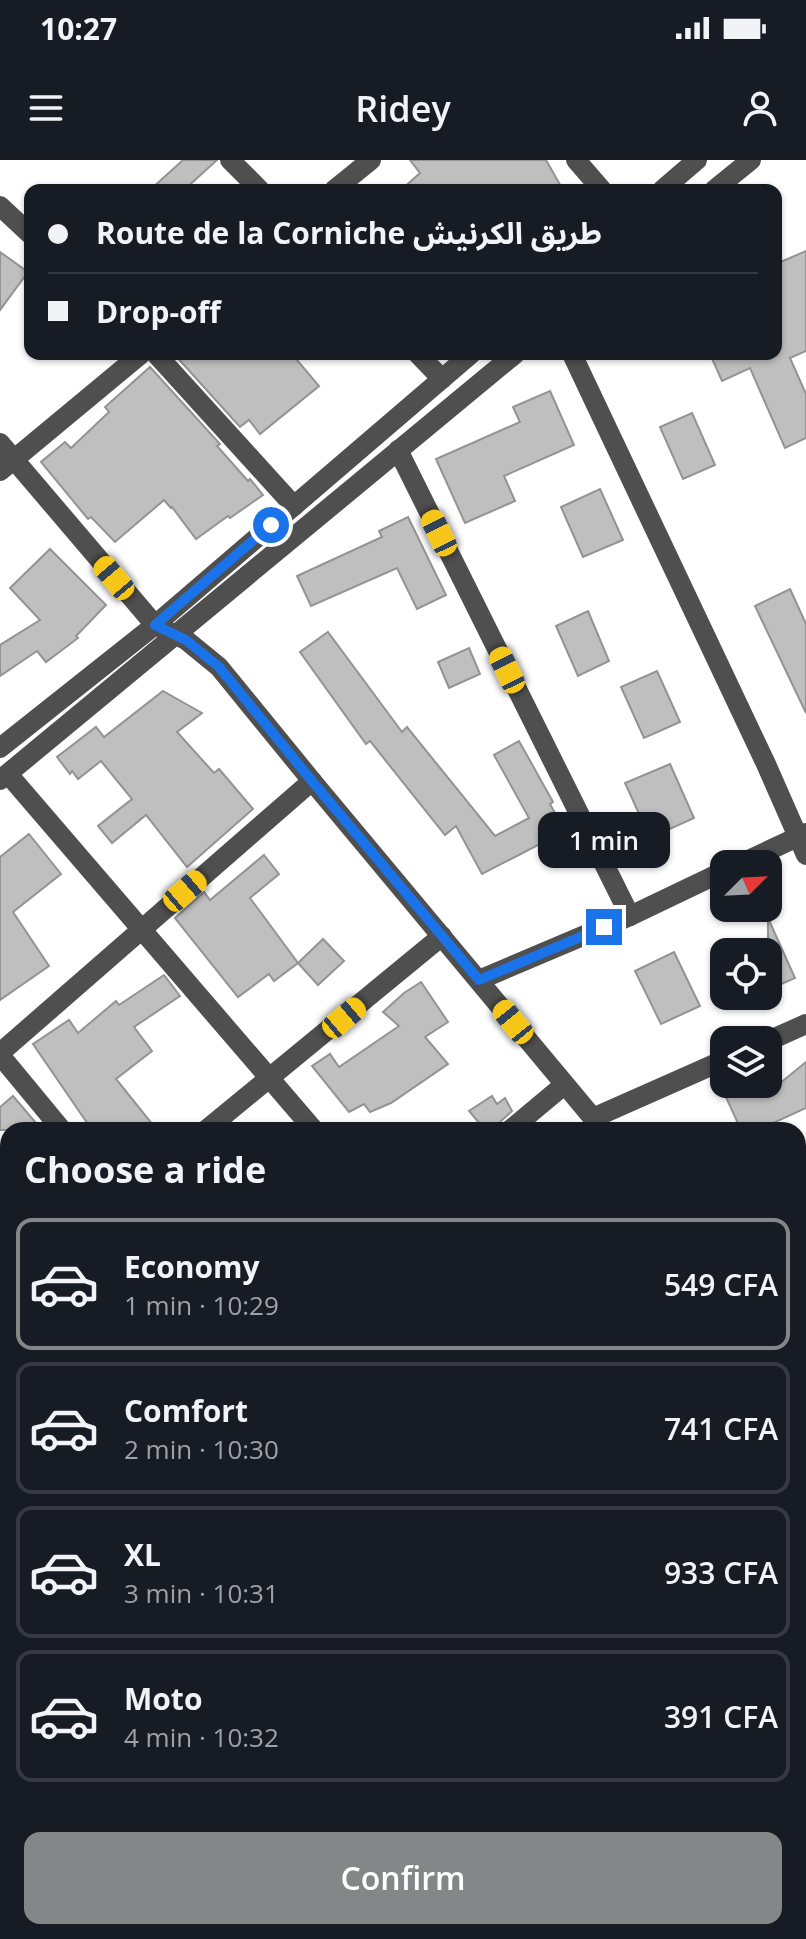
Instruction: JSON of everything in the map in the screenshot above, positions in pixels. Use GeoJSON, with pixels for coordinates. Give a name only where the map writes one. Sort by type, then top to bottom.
{"type":"FeatureCollection","features":[{"type":"Feature","properties":{"kind":"street"},"geometry":{"type":"LineString","coordinates":[[230,160],[254,184]]}},
{"type":"Feature","properties":{"kind":"street"},"geometry":{"type":"LineString","coordinates":[[341,184],[371,160]]}},
{"type":"Feature","properties":{"kind":"street"},"geometry":{"type":"LineString","coordinates":[[576,160],[597,184]]}},
{"type":"Feature","properties":{"kind":"street"},"geometry":{"type":"LineString","coordinates":[[669,184],[697,160]]}},
{"type":"Feature","properties":{"kind":"street"},"geometry":{"type":"LineString","coordinates":[[721,184],[751,160]]}},
{"type":"Feature","properties":{"kind":"street"},"geometry":{"type":"LineString","coordinates":[[0,206],[24,228]]}},
{"type":"Feature","properties":{"kind":"street"},"geometry":{"type":"LineString","coordinates":[[7,466],[134,360]]}},
{"type":"Feature","properties":{"kind":"street"},"geometry":{"type":"LineString","coordinates":[[161,360],[294,506]]}},
{"type":"Feature","properties":{"kind":"street"},"geometry":{"type":"LineString","coordinates":[[424,360],[442,379]]}},
{"type":"Feature","properties":{"kind":"street"},"geometry":{"type":"LineString","coordinates":[[0,748],[155,625],[464,360]]}},
{"type":"Feature","properties":{"kind":"street"},"geometry":{"type":"LineString","coordinates":[[307,1122],[142,928],[4,777],[508,360]]}},
{"type":"Feature","properties":{"kind":"street"},"geometry":{"type":"LineString","coordinates":[[575,360],[803,842],[780,850]]}},
{"type":"Feature","properties":{"kind":"street"},"geometry":{"type":"LineString","coordinates":[[0,443],[7,466],[155,625],[186,640],[219,667],[596,1122]]}},
{"type":"Feature","properties":{"kind":"street"},"geometry":{"type":"LineString","coordinates":[[398,450],[630,916]]}},
{"type":"Feature","properties":{"kind":"street"},"geometry":{"type":"LineString","coordinates":[[55,1122],[0,1054],[312,781]]}},
{"type":"Feature","properties":{"kind":"street"},"geometry":{"type":"LineString","coordinates":[[479,980],[630,916],[710,878]]}},
{"type":"Feature","properties":{"kind":"street"},"geometry":{"type":"LineString","coordinates":[[216,1122],[442,936]]}},
{"type":"Feature","properties":{"kind":"street"},"geometry":{"type":"LineString","coordinates":[[782,1035],[806,1024]]}},
{"type":"Feature","properties":{"kind":"street"},"geometry":{"type":"LineString","coordinates":[[602,1122],[710,1067]]}},
{"type":"Feature","properties":{"kind":"street"},"geometry":{"type":"LineString","coordinates":[[520,1122],[564,1085]]}},
{"type":"Feature","properties":{"kind":"building"},"geometry":{"type":"Polygon","coordinates":[[[183,160],[217,160],[191,184],[157,184],[183,160]]]}},
{"type":"Feature","properties":{"kind":"building"},"geometry":{"type":"Polygon","coordinates":[[[410,160],[546,160],[560,184],[408,184],[420,173],[410,160]]]}},
{"type":"Feature","properties":{"kind":"building"},"geometry":{"type":"Polygon","coordinates":[[[806,251],[806,351],[790,358],[806,394],[806,438],[785,448],[750,368],[722,381],[713,360],[782,360],[782,261],[806,251]]]}},
{"type":"Feature","properties":{"kind":"building"},"geometry":{"type":"Polygon","coordinates":[[[0,252],[24,269],[24,277],[0,310],[0,252]]]}},
{"type":"Feature","properties":{"kind":"building"},"geometry":{"type":"Polygon","coordinates":[[[179,360],[297,360],[319,386],[260,434],[249,420],[240,427],[179,360]]]}},
{"type":"Feature","properties":{"kind":"building"},"geometry":{"type":"Polygon","coordinates":[[[150,367],[263,495],[196,539],[164,500],[115,542],[91,517],[88,519],[41,462],[65,442],[71,448],[109,412],[105,407],[150,367]]]}},
{"type":"Feature","properties":{"kind":"building"},"geometry":{"type":"Polygon","coordinates":[[[550,391],[574,445],[504,476],[515,501],[465,523],[436,459],[520,422],[513,407],[550,391]]]}},
{"type":"Feature","properties":{"kind":"building"},"geometry":{"type":"Polygon","coordinates":[[[692,413],[715,465],[683,479],[660,427],[692,413]]]}},
{"type":"Feature","properties":{"kind":"building"},"geometry":{"type":"Polygon","coordinates":[[[600,489],[623,540],[583,557],[561,507],[600,489]]]}},
{"type":"Feature","properties":{"kind":"building"},"geometry":{"type":"Polygon","coordinates":[[[408,517],[446,595],[417,609],[397,568],[311,606],[297,576],[382,537],[379,531],[408,517]]]}},
{"type":"Feature","properties":{"kind":"building"},"geometry":{"type":"Polygon","coordinates":[[[50,549],[106,605],[76,636],[78,638],[46,662],[37,651],[0,676],[0,645],[40,620],[10,588],[50,549]]]}},
{"type":"Feature","properties":{"kind":"building"},"geometry":{"type":"Polygon","coordinates":[[[790,589],[806,624],[806,713],[755,606],[790,589]]]}},
{"type":"Feature","properties":{"kind":"building"},"geometry":{"type":"Polygon","coordinates":[[[588,611],[609,661],[578,676],[556,626],[588,611]]]}},
{"type":"Feature","properties":{"kind":"building"},"geometry":{"type":"Polygon","coordinates":[[[328,632],[402,732],[407,727],[495,836],[529,818],[494,755],[519,741],[553,802],[550,804],[565,831],[482,874],[456,826],[445,835],[370,741],[366,744],[300,652],[328,632]]]}},
{"type":"Feature","properties":{"kind":"building"},"geometry":{"type":"Polygon","coordinates":[[[469,648],[480,674],[449,688],[438,662],[469,648]]]}},
{"type":"Feature","properties":{"kind":"building"},"geometry":{"type":"Polygon","coordinates":[[[657,671],[680,722],[644,738],[621,687],[657,671]]]}},
{"type":"Feature","properties":{"kind":"building"},"geometry":{"type":"Polygon","coordinates":[[[163,691],[202,713],[177,732],[214,773],[219,769],[253,809],[187,867],[146,815],[112,843],[98,826],[132,799],[101,761],[78,779],[57,757],[96,727],[104,737],[163,691]]]}},
{"type":"Feature","properties":{"kind":"building"},"geometry":{"type":"Polygon","coordinates":[[[670,764],[694,818],[650,838],[625,783],[670,764]]]}},
{"type":"Feature","properties":{"kind":"building"},"geometry":{"type":"Polygon","coordinates":[[[29,834],[61,874],[13,912],[49,966],[0,1000],[0,857],[29,834]]]}},
{"type":"Feature","properties":{"kind":"building"},"geometry":{"type":"Polygon","coordinates":[[[264,855],[279,874],[250,898],[298,963],[274,981],[269,974],[238,997],[175,918],[204,892],[210,900],[264,855]]]}},
{"type":"Feature","properties":{"kind":"building"},"geometry":{"type":"Polygon","coordinates":[[[768,922],[770,922],[777,938],[768,938],[768,922]]]}},
{"type":"Feature","properties":{"kind":"building"},"geometry":{"type":"Polygon","coordinates":[[[323,939],[344,961],[318,985],[298,963],[323,939]]]}},
{"type":"Feature","properties":{"kind":"building"},"geometry":{"type":"Polygon","coordinates":[[[782,949],[795,978],[782,984],[782,949]]]}},
{"type":"Feature","properties":{"kind":"building"},"geometry":{"type":"Polygon","coordinates":[[[674,952],[700,1006],[661,1024],[635,971],[674,952]]]}},
{"type":"Feature","properties":{"kind":"building"},"geometry":{"type":"Polygon","coordinates":[[[164,975],[180,996],[134,1027],[152,1051],[116,1079],[151,1122],[87,1122],[33,1044],[69,1020],[78,1033],[116,1001],[119,1005],[164,975]]]}},
{"type":"Feature","properties":{"kind":"building"},"geometry":{"type":"Polygon","coordinates":[[[421,982],[448,1022],[425,1037],[448,1064],[391,1103],[370,1112],[364,1104],[349,1112],[312,1066],[330,1054],[339,1067],[399,1026],[383,1012],[421,982]]]}},
{"type":"Feature","properties":{"kind":"building"},"geometry":{"type":"Polygon","coordinates":[[[806,1062],[806,1108],[775,1122],[737,1122],[726,1098],[782,1098],[782,1082],[806,1062]]]}},
{"type":"Feature","properties":{"kind":"building"},"geometry":{"type":"Polygon","coordinates":[[[13,1096],[35,1122],[0,1122],[0,1107],[13,1096]]]}},
{"type":"Feature","properties":{"kind":"building"},"geometry":{"type":"Polygon","coordinates":[[[492,1096],[497,1104],[505,1098],[512,1111],[501,1122],[478,1122],[469,1111],[492,1096]]]}},
{"type":"Feature","properties":{"kind":"route"},"geometry":{"type":"LineString","coordinates":[[271,525],[155,625],[186,640],[219,667],[479,980],[604,927]]}}]}
